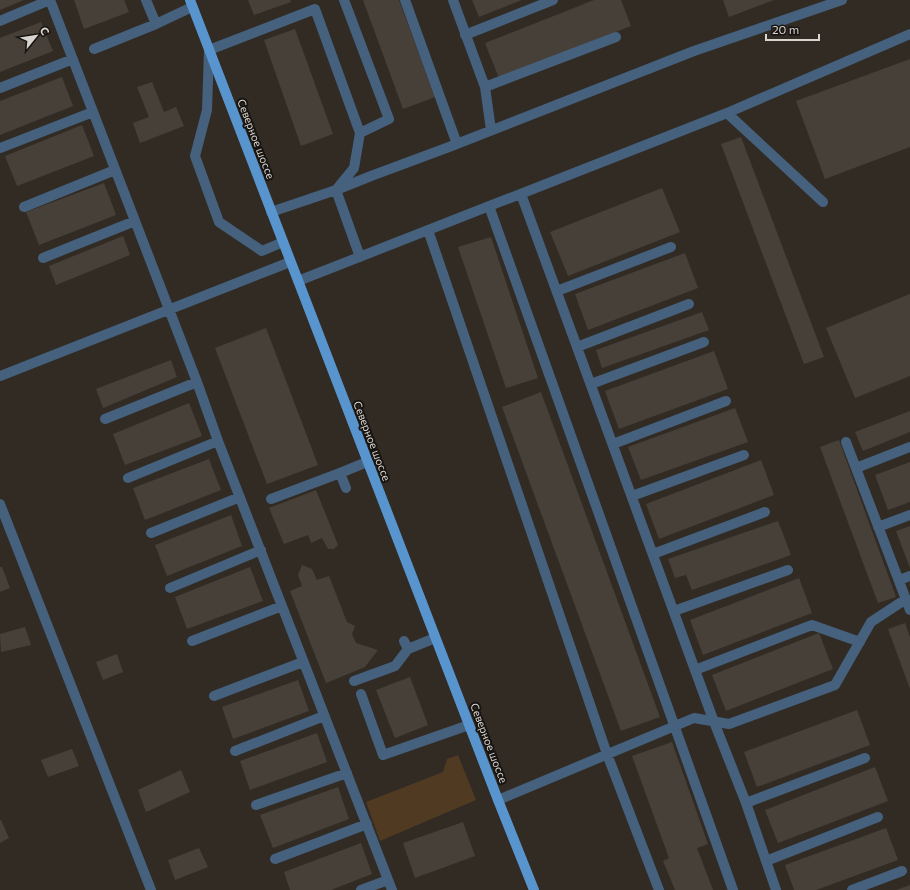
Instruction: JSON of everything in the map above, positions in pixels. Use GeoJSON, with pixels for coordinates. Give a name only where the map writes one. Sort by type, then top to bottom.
{"type":"FeatureCollection","features":[{"type":"Feature","properties":{"kind":"main road","name":"Северное шоссе"},"geometry":{"type":"LineString","coordinates":[[191,4],[469,726],[534,890]]}},
{"type":"Feature","properties":{"kind":"street"},"geometry":{"type":"LineString","coordinates":[[0,20],[50,0],[197,382],[218,441],[392,890]]}},
{"type":"Feature","properties":{"kind":"street"},"geometry":{"type":"LineString","coordinates":[[146,0],[156,24]]}},
{"type":"Feature","properties":{"kind":"street"},"geometry":{"type":"LineString","coordinates":[[344,0],[389,120],[360,133]]}},
{"type":"Feature","properties":{"kind":"street"},"geometry":{"type":"LineString","coordinates":[[405,0],[457,144]]}},
{"type":"Feature","properties":{"kind":"street"},"geometry":{"type":"LineString","coordinates":[[453,0],[485,87],[491,130]]}},
{"type":"Feature","properties":{"kind":"street"},"geometry":{"type":"LineString","coordinates":[[465,35],[553,0]]}},
{"type":"Feature","properties":{"kind":"street"},"geometry":{"type":"LineString","coordinates":[[271,212],[336,190],[457,144],[694,51],[842,0]]}},
{"type":"Feature","properties":{"kind":"street"},"geometry":{"type":"LineString","coordinates":[[94,50],[156,24],[191,4]]}},
{"type":"Feature","properties":{"kind":"street"},"geometry":{"type":"LineString","coordinates":[[283,242],[262,251],[219,222],[195,156],[207,110],[208,50],[315,9],[360,133],[354,168],[336,190]]}},
{"type":"Feature","properties":{"kind":"street"},"geometry":{"type":"LineString","coordinates":[[298,281],[727,113],[910,34]]}},
{"type":"Feature","properties":{"kind":"street"},"geometry":{"type":"LineString","coordinates":[[485,87],[616,37]]}},
{"type":"Feature","properties":{"kind":"street"},"geometry":{"type":"LineString","coordinates":[[0,88],[73,59]]}},
{"type":"Feature","properties":{"kind":"street"},"geometry":{"type":"LineString","coordinates":[[0,148],[93,112]]}},
{"type":"Feature","properties":{"kind":"street"},"geometry":{"type":"LineString","coordinates":[[727,113],[823,202]]}},
{"type":"Feature","properties":{"kind":"street"},"geometry":{"type":"LineString","coordinates":[[24,207],[115,170]]}},
{"type":"Feature","properties":{"kind":"street"},"geometry":{"type":"LineString","coordinates":[[336,190],[360,257]]}},
{"type":"Feature","properties":{"kind":"street"},"geometry":{"type":"LineString","coordinates":[[521,194],[714,722],[746,803],[776,890]]}},
{"type":"Feature","properties":{"kind":"street"},"geometry":{"type":"LineString","coordinates":[[489,206],[732,890]]}},
{"type":"Feature","properties":{"kind":"street"},"geometry":{"type":"LineString","coordinates":[[43,258],[135,222]]}},
{"type":"Feature","properties":{"kind":"street"},"geometry":{"type":"LineString","coordinates":[[428,230],[608,754],[659,890]]}},
{"type":"Feature","properties":{"kind":"street"},"geometry":{"type":"LineString","coordinates":[[557,291],[671,247]]}},
{"type":"Feature","properties":{"kind":"street"},"geometry":{"type":"LineString","coordinates":[[0,376],[290,262]]}},
{"type":"Feature","properties":{"kind":"street"},"geometry":{"type":"LineString","coordinates":[[577,347],[689,304]]}},
{"type":"Feature","properties":{"kind":"street"},"geometry":{"type":"LineString","coordinates":[[591,384],[704,342]]}},
{"type":"Feature","properties":{"kind":"street"},"geometry":{"type":"LineString","coordinates":[[105,418],[197,382]]}},
{"type":"Feature","properties":{"kind":"street"},"geometry":{"type":"LineString","coordinates":[[613,444],[726,402]]}},
{"type":"Feature","properties":{"kind":"street"},"geometry":{"type":"LineString","coordinates":[[128,478],[218,441]]}},
{"type":"Feature","properties":{"kind":"street"},"geometry":{"type":"LineString","coordinates":[[846,442],[910,610]]}},
{"type":"Feature","properties":{"kind":"street"},"geometry":{"type":"LineString","coordinates":[[856,468],[910,446]]}},
{"type":"Feature","properties":{"kind":"street"},"geometry":{"type":"LineString","coordinates":[[632,496],[744,455]]}},
{"type":"Feature","properties":{"kind":"street"},"geometry":{"type":"LineString","coordinates":[[271,499],[368,462]]}},
{"type":"Feature","properties":{"kind":"street"},"geometry":{"type":"LineString","coordinates":[[340,473],[346,488]]}},
{"type":"Feature","properties":{"kind":"street"},"geometry":{"type":"LineString","coordinates":[[150,534],[240,497]]}},
{"type":"Feature","properties":{"kind":"street"},"geometry":{"type":"LineString","coordinates":[[0,504],[151,890]]}},
{"type":"Feature","properties":{"kind":"street"},"geometry":{"type":"LineString","coordinates":[[653,554],[765,512]]}},
{"type":"Feature","properties":{"kind":"street"},"geometry":{"type":"LineString","coordinates":[[878,527],[910,514]]}},
{"type":"Feature","properties":{"kind":"street"},"geometry":{"type":"LineString","coordinates":[[170,588],[261,550]]}},
{"type":"Feature","properties":{"kind":"street"},"geometry":{"type":"LineString","coordinates":[[674,611],[788,570]]}},
{"type":"Feature","properties":{"kind":"street"},"geometry":{"type":"LineString","coordinates":[[899,580],[910,576]]}},
{"type":"Feature","properties":{"kind":"street"},"geometry":{"type":"LineString","coordinates":[[498,800],[694,718],[729,724],[835,685],[871,622],[906,599]]}},
{"type":"Feature","properties":{"kind":"street"},"geometry":{"type":"LineString","coordinates":[[192,641],[282,606]]}},
{"type":"Feature","properties":{"kind":"street"},"geometry":{"type":"LineString","coordinates":[[695,670],[812,625],[860,642]]}},
{"type":"Feature","properties":{"kind":"street"},"geometry":{"type":"LineString","coordinates":[[354,681],[395,666],[406,645],[435,638]]}},
{"type":"Feature","properties":{"kind":"street"},"geometry":{"type":"LineString","coordinates":[[214,696],[303,662]]}},
{"type":"Feature","properties":{"kind":"street"},"geometry":{"type":"LineString","coordinates":[[360,694],[382,755],[469,726]]}},
{"type":"Feature","properties":{"kind":"street"},"geometry":{"type":"LineString","coordinates":[[235,751],[324,716]]}},
{"type":"Feature","properties":{"kind":"street"},"geometry":{"type":"LineString","coordinates":[[746,803],[865,758]]}},
{"type":"Feature","properties":{"kind":"street"},"geometry":{"type":"LineString","coordinates":[[256,805],[347,773]]}},
{"type":"Feature","properties":{"kind":"street"},"geometry":{"type":"LineString","coordinates":[[766,861],[878,817]]}},
{"type":"Feature","properties":{"kind":"street"},"geometry":{"type":"LineString","coordinates":[[275,859],[367,824]]}},
{"type":"Feature","properties":{"kind":"street"},"geometry":{"type":"LineString","coordinates":[[852,890],[902,871]]}},
{"type":"Feature","properties":{"kind":"street"},"geometry":{"type":"LineString","coordinates":[[361,890],[388,880]]}},
{"type":"Feature","properties":{"kind":"shaded area"},"geometry":{"type":"Polygon","coordinates":[[[458,755],[476,800],[380,841],[366,802],[443,772],[447,759],[458,755]]]}},
{"type":"Feature","properties":{"kind":"building"},"geometry":{"type":"Polygon","coordinates":[[[0,0],[24,0],[0,10],[0,0]]]}},
{"type":"Feature","properties":{"kind":"building"},"geometry":{"type":"Polygon","coordinates":[[[74,0],[124,0],[129,12],[84,29],[74,0]]]}},
{"type":"Feature","properties":{"kind":"building"},"geometry":{"type":"Polygon","coordinates":[[[248,0],[290,0],[291,2],[254,15],[248,0]]]}},
{"type":"Feature","properties":{"kind":"building"},"geometry":{"type":"Polygon","coordinates":[[[363,0],[399,0],[435,97],[403,109],[363,0]]]}},
{"type":"Feature","properties":{"kind":"building"},"geometry":{"type":"Polygon","coordinates":[[[472,0],[522,0],[479,17],[472,0]]]}},
{"type":"Feature","properties":{"kind":"building"},"geometry":{"type":"Polygon","coordinates":[[[594,0],[621,0],[631,26],[499,78],[485,43],[594,0]]]}},
{"type":"Feature","properties":{"kind":"building"},"geometry":{"type":"Polygon","coordinates":[[[723,0],[774,0],[729,17],[723,0]]]}},
{"type":"Feature","properties":{"kind":"building"},"geometry":{"type":"Polygon","coordinates":[[[41,22],[53,51],[0,72],[0,38],[41,22]]]}},
{"type":"Feature","properties":{"kind":"building"},"geometry":{"type":"Polygon","coordinates":[[[295,29],[333,134],[301,146],[264,40],[295,29]]]}},
{"type":"Feature","properties":{"kind":"building"},"geometry":{"type":"Polygon","coordinates":[[[910,59],[910,147],[825,179],[796,101],[910,59]]]}},
{"type":"Feature","properties":{"kind":"building"},"geometry":{"type":"Polygon","coordinates":[[[62,77],[73,106],[0,135],[0,101],[62,77]]]}},
{"type":"Feature","properties":{"kind":"building"},"geometry":{"type":"Polygon","coordinates":[[[152,82],[164,112],[176,107],[184,126],[140,143],[133,123],[149,117],[137,87],[152,82]]]}},
{"type":"Feature","properties":{"kind":"building"},"geometry":{"type":"Polygon","coordinates":[[[82,125],[94,156],[17,186],[5,156],[82,125]]]}},
{"type":"Feature","properties":{"kind":"building"},"geometry":{"type":"Polygon","coordinates":[[[741,137],[824,357],[804,364],[721,144],[741,137]]]}},
{"type":"Feature","properties":{"kind":"building"},"geometry":{"type":"Polygon","coordinates":[[[104,183],[116,215],[39,245],[26,212],[104,183]]]}},
{"type":"Feature","properties":{"kind":"building"},"geometry":{"type":"Polygon","coordinates":[[[662,188],[680,232],[568,276],[550,232],[662,188]]]}},
{"type":"Feature","properties":{"kind":"building"},"geometry":{"type":"Polygon","coordinates":[[[123,236],[130,255],[56,285],[49,266],[123,236]]]}},
{"type":"Feature","properties":{"kind":"building"},"geometry":{"type":"Polygon","coordinates":[[[491,237],[538,378],[506,388],[458,247],[491,237]]]}},
{"type":"Feature","properties":{"kind":"building"},"geometry":{"type":"Polygon","coordinates":[[[685,253],[698,288],[588,330],[575,294],[685,253]]]}},
{"type":"Feature","properties":{"kind":"building"},"geometry":{"type":"Polygon","coordinates":[[[910,294],[910,376],[855,398],[826,328],[910,294]]]}},
{"type":"Feature","properties":{"kind":"building"},"geometry":{"type":"Polygon","coordinates":[[[702,312],[709,330],[602,368],[596,350],[702,312]]]}},
{"type":"Feature","properties":{"kind":"building"},"geometry":{"type":"Polygon","coordinates":[[[266,328],[318,465],[267,484],[215,348],[266,328]]]}},
{"type":"Feature","properties":{"kind":"building"},"geometry":{"type":"Polygon","coordinates":[[[714,351],[728,389],[619,429],[605,391],[714,351]]]}},
{"type":"Feature","properties":{"kind":"building"},"geometry":{"type":"Polygon","coordinates":[[[171,360],[177,377],[103,408],[96,389],[171,360]]]}},
{"type":"Feature","properties":{"kind":"building"},"geometry":{"type":"Polygon","coordinates":[[[541,392],[660,717],[621,731],[502,407],[541,392]]]}},
{"type":"Feature","properties":{"kind":"building"},"geometry":{"type":"Polygon","coordinates":[[[189,403],[202,436],[125,465],[113,434],[189,403]]]}},
{"type":"Feature","properties":{"kind":"building"},"geometry":{"type":"Polygon","coordinates":[[[735,408],[748,442],[641,480],[628,447],[735,408]]]}},
{"type":"Feature","properties":{"kind":"building"},"geometry":{"type":"Polygon","coordinates":[[[910,411],[910,432],[863,451],[855,432],[910,411]]]}},
{"type":"Feature","properties":{"kind":"building"},"geometry":{"type":"Polygon","coordinates":[[[839,440],[896,597],[878,603],[820,447],[839,440]]]}},
{"type":"Feature","properties":{"kind":"building"},"geometry":{"type":"Polygon","coordinates":[[[209,459],[221,490],[145,520],[133,488],[209,459]]]}},
{"type":"Feature","properties":{"kind":"building"},"geometry":{"type":"Polygon","coordinates":[[[761,460],[774,495],[659,539],[646,504],[761,460]]]}},
{"type":"Feature","properties":{"kind":"building"},"geometry":{"type":"Polygon","coordinates":[[[910,462],[910,502],[888,510],[875,475],[910,462]]]}},
{"type":"Feature","properties":{"kind":"building"},"geometry":{"type":"Polygon","coordinates":[[[316,490],[338,545],[334,549],[328,549],[322,538],[311,543],[308,535],[284,544],[269,508],[316,490]]]}},
{"type":"Feature","properties":{"kind":"building"},"geometry":{"type":"Polygon","coordinates":[[[231,515],[242,546],[167,576],[155,545],[231,515]]]}},
{"type":"Feature","properties":{"kind":"building"},"geometry":{"type":"Polygon","coordinates":[[[778,521],[791,555],[692,590],[686,575],[675,578],[668,559],[778,521]]]}},
{"type":"Feature","properties":{"kind":"building"},"geometry":{"type":"Polygon","coordinates":[[[910,526],[910,568],[896,531],[910,526]]]}},
{"type":"Feature","properties":{"kind":"building"},"geometry":{"type":"Polygon","coordinates":[[[302,565],[312,569],[317,580],[329,576],[347,622],[355,626],[352,634],[356,643],[378,650],[365,667],[326,683],[290,591],[302,586],[298,575],[302,565]]]}},
{"type":"Feature","properties":{"kind":"building"},"geometry":{"type":"Polygon","coordinates":[[[0,567],[2,567],[10,588],[0,592],[0,567]]]}},
{"type":"Feature","properties":{"kind":"building"},"geometry":{"type":"Polygon","coordinates":[[[250,567],[263,601],[187,629],[175,597],[250,567]]]}},
{"type":"Feature","properties":{"kind":"building"},"geometry":{"type":"Polygon","coordinates":[[[799,578],[812,613],[703,655],[690,620],[799,578]]]}},
{"type":"Feature","properties":{"kind":"building"},"geometry":{"type":"Polygon","coordinates":[[[905,623],[910,637],[910,689],[888,629],[905,623]]]}},
{"type":"Feature","properties":{"kind":"building"},"geometry":{"type":"Polygon","coordinates":[[[25,627],[31,645],[1,652],[0,634],[25,627]]]}},
{"type":"Feature","properties":{"kind":"building"},"geometry":{"type":"Polygon","coordinates":[[[819,633],[833,669],[726,711],[712,675],[819,633]]]}},
{"type":"Feature","properties":{"kind":"building"},"geometry":{"type":"Polygon","coordinates":[[[117,654],[123,672],[103,680],[96,662],[117,654]]]}},
{"type":"Feature","properties":{"kind":"building"},"geometry":{"type":"Polygon","coordinates":[[[410,677],[428,725],[395,738],[376,690],[410,677]]]}},
{"type":"Feature","properties":{"kind":"building"},"geometry":{"type":"Polygon","coordinates":[[[298,680],[309,711],[233,739],[222,707],[298,680]]]}},
{"type":"Feature","properties":{"kind":"building"},"geometry":{"type":"Polygon","coordinates":[[[857,710],[870,745],[757,787],[744,752],[857,710]]]}},
{"type":"Feature","properties":{"kind":"building"},"geometry":{"type":"Polygon","coordinates":[[[317,733],[327,762],[250,790],[240,761],[317,733]]]}},
{"type":"Feature","properties":{"kind":"building"},"geometry":{"type":"Polygon","coordinates":[[[672,742],[708,844],[697,848],[713,890],[675,890],[663,861],[669,858],[632,756],[672,742]]]}},
{"type":"Feature","properties":{"kind":"building"},"geometry":{"type":"Polygon","coordinates":[[[72,749],[79,766],[48,777],[41,760],[72,749]]]}},
{"type":"Feature","properties":{"kind":"building"},"geometry":{"type":"Polygon","coordinates":[[[875,767],[888,801],[778,843],[765,810],[875,767]]]}},
{"type":"Feature","properties":{"kind":"building"},"geometry":{"type":"Polygon","coordinates":[[[181,770],[190,792],[146,812],[138,790],[181,770]]]}},
{"type":"Feature","properties":{"kind":"building"},"geometry":{"type":"Polygon","coordinates":[[[338,787],[349,819],[273,848],[260,815],[338,787]]]}},
{"type":"Feature","properties":{"kind":"building"},"geometry":{"type":"Polygon","coordinates":[[[0,820],[9,838],[0,843],[0,820]]]}},
{"type":"Feature","properties":{"kind":"building"},"geometry":{"type":"Polygon","coordinates":[[[463,822],[475,856],[415,878],[403,843],[463,822]]]}},
{"type":"Feature","properties":{"kind":"building"},"geometry":{"type":"Polygon","coordinates":[[[886,828],[898,860],[816,890],[794,890],[785,865],[886,828]]]}},
{"type":"Feature","properties":{"kind":"building"},"geometry":{"type":"Polygon","coordinates":[[[361,843],[372,874],[331,890],[290,890],[284,872],[361,843]]]}},
{"type":"Feature","properties":{"kind":"building"},"geometry":{"type":"Polygon","coordinates":[[[199,848],[208,867],[175,880],[168,860],[199,848]]]}},
{"type":"Feature","properties":{"kind":"building"},"geometry":{"type":"Polygon","coordinates":[[[910,885],[910,890],[896,890],[910,885]]]}}]}
